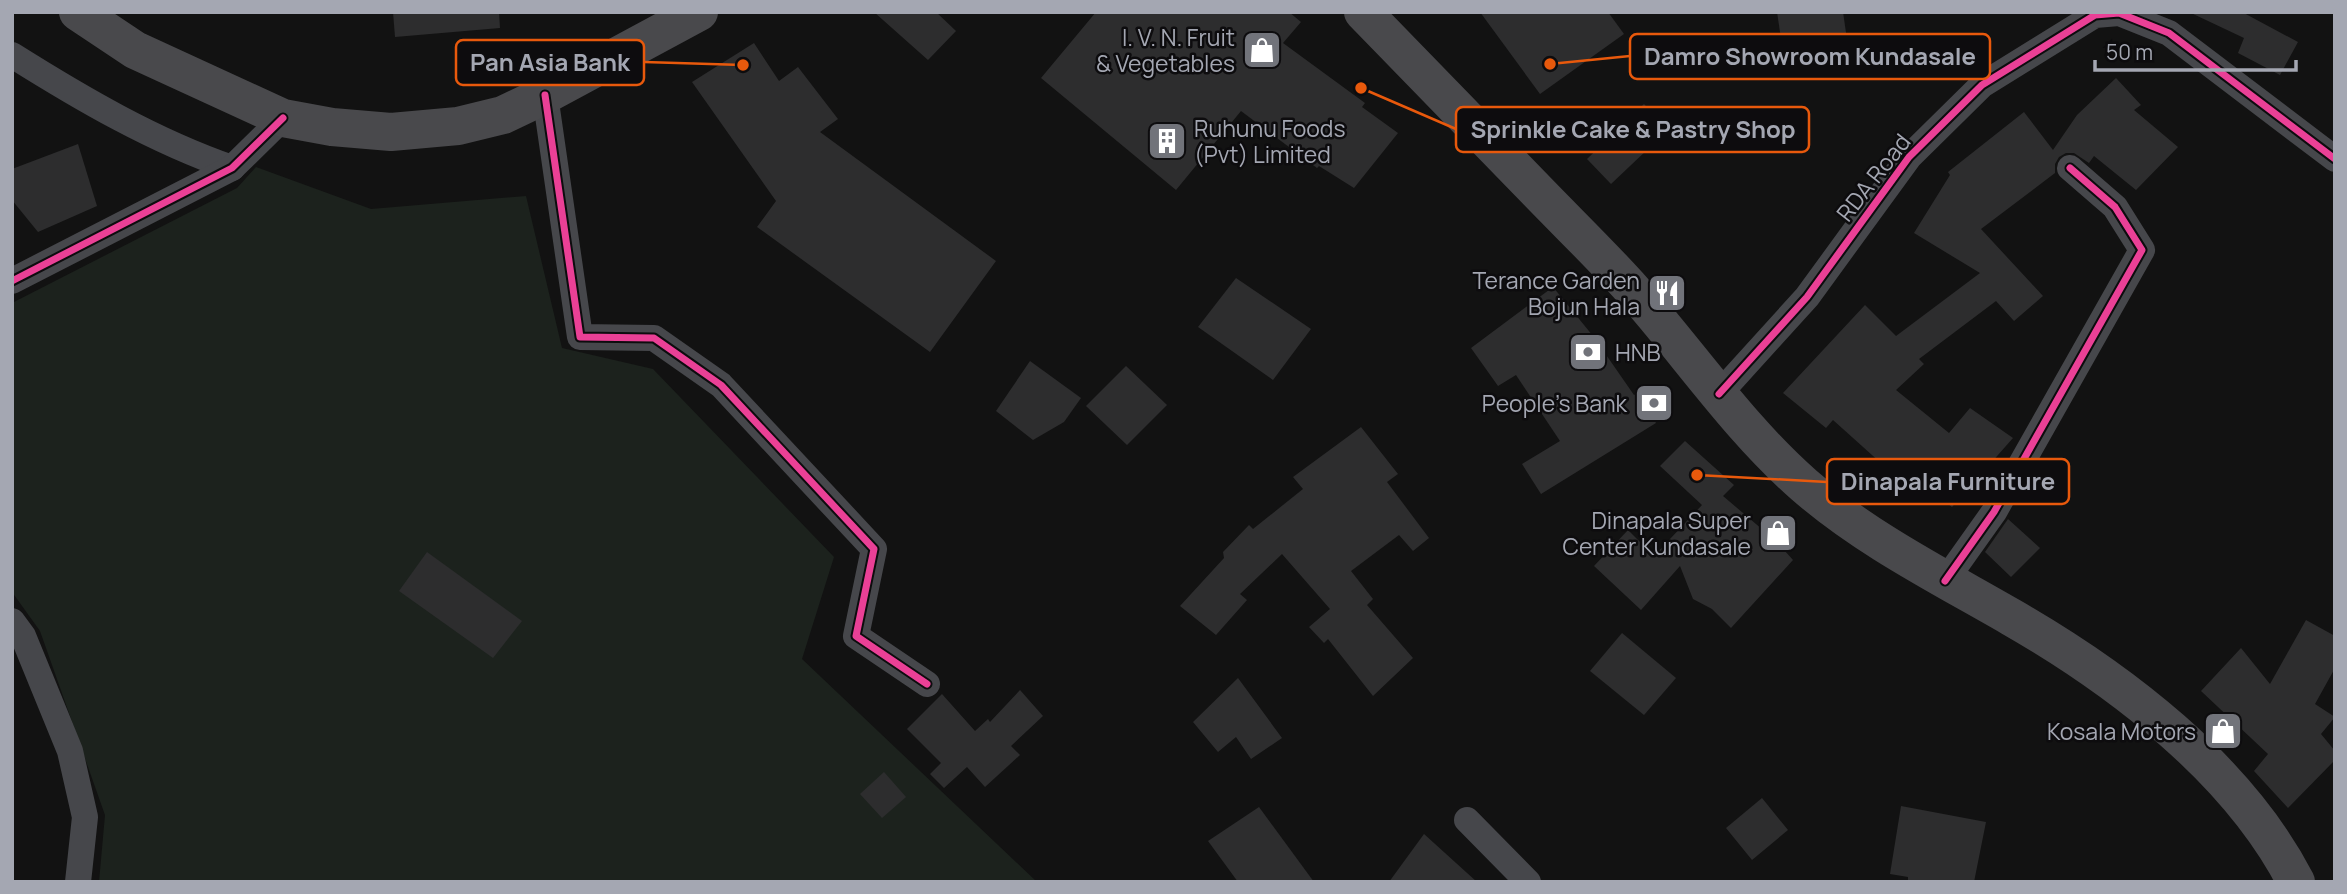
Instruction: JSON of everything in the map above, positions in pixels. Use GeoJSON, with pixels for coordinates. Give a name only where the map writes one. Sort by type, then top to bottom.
{"type":"FeatureCollection","features":[{"type":"Feature","properties":{"kind":"highway"},"geometry":{"type":"LineString","coordinates":[[78,12],[135,50],[283,118],[332,127],[391,132],[458,126],[503,115],[699,12]]}},
{"type":"Feature","properties":{"kind":"highway"},"geometry":{"type":"LineString","coordinates":[[1363,12],[1629,286],[1763,448],[1862,530],[2080,659],[2149,712],[2201,758],[2245,804],[2281,853],[2296,882]]}},
{"type":"Feature","properties":{"kind":"street","name":"RDA Road"},"geometry":{"type":"LineString","coordinates":[[1718,394],[1807,297],[1909,157],[1982,85],[2095,13],[2119,13],[2169,33],[2335,159]]}},
{"type":"Feature","properties":{"kind":"street"},"geometry":{"type":"LineString","coordinates":[[12,55],[89,103],[202,158],[232,168]]}},
{"type":"Feature","properties":{"kind":"street"},"geometry":{"type":"LineString","coordinates":[[545,95],[580,337],[654,338],[721,385],[874,549],[856,636],[927,684]]}},
{"type":"Feature","properties":{"kind":"street"},"geometry":{"type":"LineString","coordinates":[[12,281],[232,168],[283,118]]}},
{"type":"Feature","properties":{"kind":"street"},"geometry":{"type":"LineString","coordinates":[[1945,581],[1994,512],[2142,250],[2115,207],[2070,167]]}},
{"type":"Feature","properties":{"kind":"street"},"geometry":{"type":"LineString","coordinates":[[12,621],[23,636],[70,751],[85,817],[78,882]]}},
{"type":"Feature","properties":{"kind":"street"},"geometry":{"type":"LineString","coordinates":[[1467,820],[1528,882]]}},
{"type":"Feature","properties":{"kind":"shaded area"},"geometry":{"type":"Polygon","coordinates":[[[256,167],[371,209],[526,196],[562,348],[653,369],[834,557],[802,659],[1037,882],[99,882],[105,815],[40,631],[12,592],[12,303],[237,188],[256,167]]]}},
{"type":"Feature","properties":{"kind":"building"},"geometry":{"type":"Polygon","coordinates":[[[393,12],[499,12],[500,28],[395,37],[393,12]]]}},
{"type":"Feature","properties":{"kind":"building"},"geometry":{"type":"Polygon","coordinates":[[[874,12],[936,12],[956,31],[928,60],[874,12]]]}},
{"type":"Feature","properties":{"kind":"building"},"geometry":{"type":"Polygon","coordinates":[[[1096,12],[1289,12],[1301,22],[1283,43],[1365,103],[1362,107],[1398,133],[1354,188],[1319,166],[1317,168],[1241,111],[1176,190],[1041,78],[1096,12]]]}},
{"type":"Feature","properties":{"kind":"building"},"geometry":{"type":"Polygon","coordinates":[[[1480,12],[1608,12],[1624,34],[1540,94],[1480,12]]]}},
{"type":"Feature","properties":{"kind":"building"},"geometry":{"type":"Polygon","coordinates":[[[1777,12],[1843,12],[1850,60],[1785,65],[1777,12]]]}},
{"type":"Feature","properties":{"kind":"building"},"geometry":{"type":"Polygon","coordinates":[[[2189,12],[2242,12],[2298,42],[2280,75],[2238,53],[2244,38],[2189,12]]]}},
{"type":"Feature","properties":{"kind":"building"},"geometry":{"type":"Polygon","coordinates":[[[754,43],[779,81],[798,67],[838,119],[820,132],[996,261],[930,352],[757,227],[776,201],[692,82],[754,43]]]}},
{"type":"Feature","properties":{"kind":"building"},"geometry":{"type":"Polygon","coordinates":[[[2116,78],[2141,105],[2134,110],[2178,147],[2136,190],[2094,156],[2089,163],[2074,153],[2059,157],[2055,164],[2055,173],[1981,229],[2043,296],[2014,321],[1996,301],[1919,359],[1924,364],[1896,390],[1949,433],[1970,408],[2013,438],[1952,507],[1899,465],[1892,473],[1833,420],[1826,428],[1783,393],[1865,305],[1896,336],[1980,273],[1914,233],[1950,175],[1948,172],[2024,112],[2053,150],[2077,115],[2116,78]]]}},
{"type":"Feature","properties":{"kind":"building"},"geometry":{"type":"Polygon","coordinates":[[[1644,104],[1668,130],[1611,184],[1587,159],[1644,104]]]}},
{"type":"Feature","properties":{"kind":"building"},"geometry":{"type":"Polygon","coordinates":[[[78,144],[97,206],[38,232],[12,200],[12,169],[78,144]]]}},
{"type":"Feature","properties":{"kind":"building"},"geometry":{"type":"Polygon","coordinates":[[[1236,278],[1311,329],[1273,380],[1198,327],[1236,278]]]}},
{"type":"Feature","properties":{"kind":"building"},"geometry":{"type":"Polygon","coordinates":[[[1553,287],[1593,336],[1634,395],[1638,393],[1656,423],[1541,494],[1522,464],[1560,441],[1516,375],[1498,386],[1471,348],[1553,287]]]}},
{"type":"Feature","properties":{"kind":"building"},"geometry":{"type":"Polygon","coordinates":[[[1030,361],[1081,398],[1064,422],[1033,440],[996,411],[1030,361]]]}},
{"type":"Feature","properties":{"kind":"building"},"geometry":{"type":"Polygon","coordinates":[[[1126,366],[1167,405],[1127,445],[1086,406],[1126,366]]]}},
{"type":"Feature","properties":{"kind":"building"},"geometry":{"type":"Polygon","coordinates":[[[1361,427],[1398,474],[1387,482],[1429,538],[1413,551],[1399,535],[1351,571],[1373,599],[1367,605],[1413,658],[1373,696],[1328,639],[1324,643],[1309,627],[1330,609],[1282,554],[1240,594],[1247,600],[1216,635],[1180,606],[1224,558],[1223,552],[1249,525],[1253,529],[1303,489],[1293,477],[1361,427]]]}},
{"type":"Feature","properties":{"kind":"building"},"geometry":{"type":"Polygon","coordinates":[[[1685,441],[1734,485],[1723,496],[1776,541],[1793,560],[1731,628],[1712,609],[1693,599],[1680,566],[1641,610],[1594,566],[1628,530],[1654,556],[1702,505],[1660,466],[1685,441]]]}},
{"type":"Feature","properties":{"kind":"building"},"geometry":{"type":"Polygon","coordinates":[[[2008,519],[2040,548],[2011,577],[1985,552],[2008,519]]]}},
{"type":"Feature","properties":{"kind":"building"},"geometry":{"type":"Polygon","coordinates":[[[427,552],[522,621],[493,658],[399,591],[427,552]]]}},
{"type":"Feature","properties":{"kind":"building"},"geometry":{"type":"Polygon","coordinates":[[[2306,620],[2335,636],[2335,668],[2315,704],[2335,717],[2321,734],[2335,751],[2335,760],[2288,808],[2254,771],[2268,754],[2201,691],[2241,648],[2270,684],[2306,620]]]}},
{"type":"Feature","properties":{"kind":"building"},"geometry":{"type":"Polygon","coordinates":[[[1622,633],[1676,678],[1644,715],[1590,671],[1622,633]]]}},
{"type":"Feature","properties":{"kind":"building"},"geometry":{"type":"Polygon","coordinates":[[[1238,678],[1282,738],[1251,759],[1236,737],[1218,752],[1193,722],[1238,678]]]}},
{"type":"Feature","properties":{"kind":"building"},"geometry":{"type":"Polygon","coordinates":[[[1020,690],[1043,716],[1011,746],[1020,755],[985,787],[967,767],[944,788],[930,774],[941,763],[907,729],[942,694],[975,731],[988,719],[990,722],[1020,690]]]}},
{"type":"Feature","properties":{"kind":"building"},"geometry":{"type":"Polygon","coordinates":[[[884,772],[906,797],[882,818],[860,794],[884,772]]]}},
{"type":"Feature","properties":{"kind":"building"},"geometry":{"type":"Polygon","coordinates":[[[1762,798],[1788,830],[1752,860],[1726,828],[1762,798]]]}},
{"type":"Feature","properties":{"kind":"building"},"geometry":{"type":"Polygon","coordinates":[[[1901,806],[1986,822],[1974,882],[1908,882],[1908,877],[1890,874],[1901,806]]]}},
{"type":"Feature","properties":{"kind":"building"},"geometry":{"type":"Polygon","coordinates":[[[1259,807],[1314,882],[1238,882],[1208,841],[1259,807]]]}},
{"type":"Feature","properties":{"kind":"building"},"geometry":{"type":"Polygon","coordinates":[[[1424,834],[1477,882],[1389,882],[1424,834]]]}},
{"type":"Feature","properties":{"kind":"cycle path"},"geometry":{"type":"LineString","coordinates":[[1719,394],[1807,297],[1909,157],[1982,85],[2095,15],[2119,13],[2169,33],[2335,159]]}},
{"type":"Feature","properties":{"kind":"cycle path"},"geometry":{"type":"LineString","coordinates":[[545,95],[580,337],[654,338],[721,385],[874,549],[856,636],[927,684]]}},
{"type":"Feature","properties":{"kind":"cycle path"},"geometry":{"type":"LineString","coordinates":[[12,281],[232,168],[283,118]]}},
{"type":"Feature","properties":{"kind":"cycle path"},"geometry":{"type":"LineString","coordinates":[[1945,581],[1994,512],[2142,250],[2115,207],[2070,168]]}},
{"type":"Feature","properties":{"kind":"place","name":"I. V. N. Fruit & Vegetables"},"geometry":{"type":"Point","coordinates":[1262,50]}},
{"type":"Feature","properties":{"kind":"place","name":"Damro Showroom Kundasale"},"geometry":{"type":"Point","coordinates":[1550,64]}},
{"type":"Feature","properties":{"kind":"place","name":"Pan Asia Bank"},"geometry":{"type":"Point","coordinates":[743,65]}},
{"type":"Feature","properties":{"kind":"place","name":"Sprinkle Cake & Pastry Shop"},"geometry":{"type":"Point","coordinates":[1361,88]}},
{"type":"Feature","properties":{"kind":"place","name":"Ruhunu Foods (Pvt) Limited"},"geometry":{"type":"Point","coordinates":[1167,141]}},
{"type":"Feature","properties":{"kind":"place","name":"Terance Garden Bojun Hala"},"geometry":{"type":"Point","coordinates":[1667,293]}},
{"type":"Feature","properties":{"kind":"place","name":"HNB"},"geometry":{"type":"Point","coordinates":[1588,352]}},
{"type":"Feature","properties":{"kind":"place","name":"People's Bank"},"geometry":{"type":"Point","coordinates":[1654,403]}},
{"type":"Feature","properties":{"kind":"place","name":"Dinapala Furniture"},"geometry":{"type":"Point","coordinates":[1697,475]}},
{"type":"Feature","properties":{"kind":"place","name":"Dinapala Super Center Kundasale"},"geometry":{"type":"Point","coordinates":[1778,533]}},
{"type":"Feature","properties":{"kind":"place","name":"Kosala Motors"},"geometry":{"type":"Point","coordinates":[2223,731]}}]}
